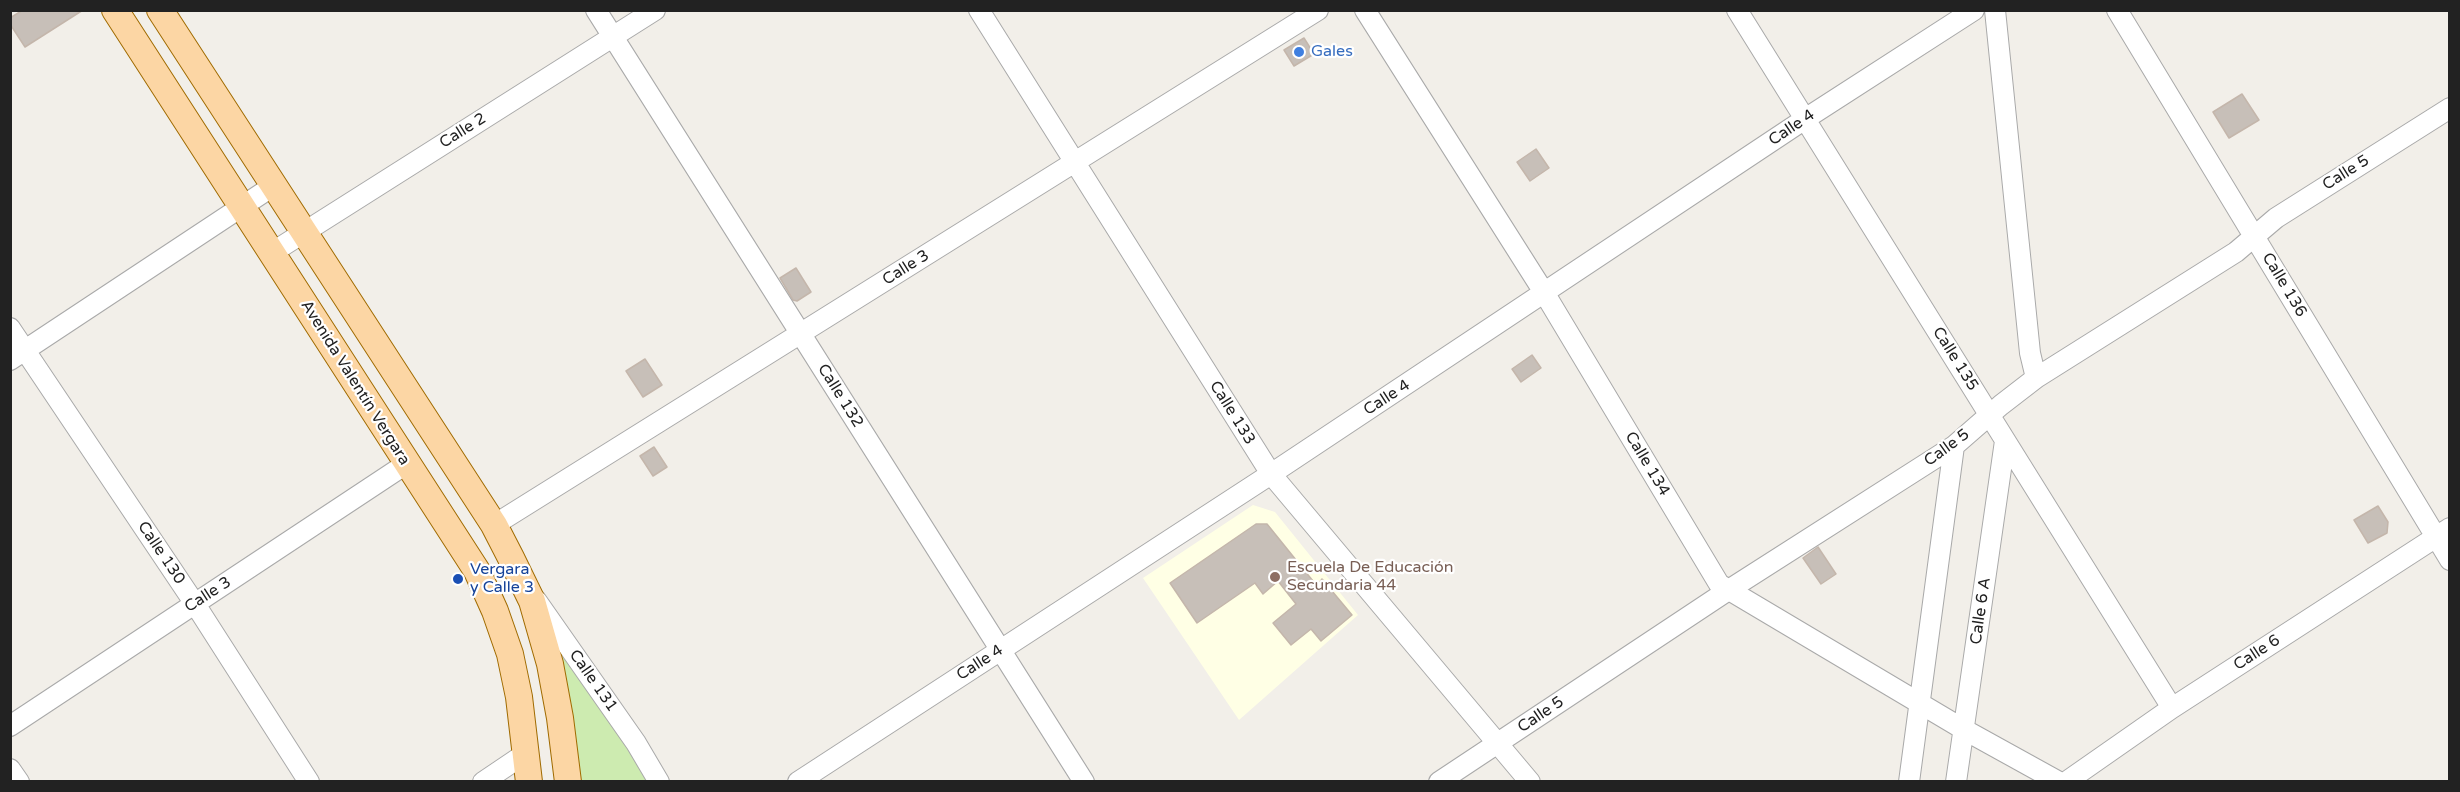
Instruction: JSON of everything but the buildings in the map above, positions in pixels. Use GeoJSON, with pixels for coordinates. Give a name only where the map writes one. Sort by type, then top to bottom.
{"type":"FeatureCollection","features":[{"type":"Feature","properties":{"kind":"main road","name":"Avenida Valentín Vergara"},"geometry":{"type":"LineString","coordinates":[[115,10],[273,252],[406,464],[464,550],[487,591],[510,654],[529,782]]}},
{"type":"Feature","properties":{"kind":"main road"},"geometry":{"type":"LineString","coordinates":[[160,10],[494,525],[524,583],[537,616],[550,664],[568,782]]}},
{"type":"Feature","properties":{"kind":"street","name":"Calle 132"},"geometry":{"type":"LineString","coordinates":[[596,10],[1083,782]]}},
{"type":"Feature","properties":{"kind":"street","name":"Calle 2"},"geometry":{"type":"LineString","coordinates":[[273,252],[655,10]]}},
{"type":"Feature","properties":{"kind":"street","name":"Calle 133"},"geometry":{"type":"LineString","coordinates":[[979,10],[1271,474],[1530,782]]}},
{"type":"Feature","properties":{"kind":"street","name":"Calle 3"},"geometry":{"type":"LineString","coordinates":[[494,525],[1318,10]]}},
{"type":"Feature","properties":{"kind":"street","name":"Calle 134"},"geometry":{"type":"LineString","coordinates":[[1365,10],[1545,294],[1719,584],[1727,591],[1920,704],[2059,782]]}},
{"type":"Feature","properties":{"kind":"street","name":"Calle 135"},"geometry":{"type":"LineString","coordinates":[[1737,10],[2172,708]]}},
{"type":"Feature","properties":{"kind":"street","name":"Calle 4"},"geometry":{"type":"LineString","coordinates":[[798,782],[1271,474],[1805,119],[1974,10]]}},
{"type":"Feature","properties":{"kind":"street"},"geometry":{"type":"LineString","coordinates":[[1995,10],[2030,353],[2036,378]]}},
{"type":"Feature","properties":{"kind":"street","name":"Calle 136"},"geometry":{"type":"LineString","coordinates":[[2117,10],[2254,236],[2443,533],[2450,560]]}},
{"type":"Feature","properties":{"kind":"street","name":"Calle 5"},"geometry":{"type":"LineString","coordinates":[[1439,782],[1727,591],[1954,446],[2036,378],[2236,252],[2276,218],[2450,108]]}},
{"type":"Feature","properties":{"kind":"street"},"geometry":{"type":"LineString","coordinates":[[18,355],[273,186]]}},
{"type":"Feature","properties":{"kind":"street","name":"Calle 130"},"geometry":{"type":"LineString","coordinates":[[10,328],[18,355],[195,604],[309,782]]}},
{"type":"Feature","properties":{"kind":"street","name":"Calle 6 A"},"geometry":{"type":"LineString","coordinates":[[1956,782],[2005,441]]}},
{"type":"Feature","properties":{"kind":"street"},"geometry":{"type":"LineString","coordinates":[[1909,782],[1954,446]]}},
{"type":"Feature","properties":{"kind":"street","name":"Calle 3"},"geometry":{"type":"LineString","coordinates":[[10,726],[406,464]]}},
{"type":"Feature","properties":{"kind":"street","name":"Calle 6"},"geometry":{"type":"LineString","coordinates":[[2066,782],[2172,708],[2443,533]]}},
{"type":"Feature","properties":{"kind":"street","name":"Calle 131"},"geometry":{"type":"LineString","coordinates":[[524,583],[636,743],[658,782]]}},
{"type":"Feature","properties":{"kind":"street"},"geometry":{"type":"LineString","coordinates":[[483,782],[526,753]]}},
{"type":"Feature","properties":{"kind":"street"},"geometry":{"type":"LineString","coordinates":[[10,769],[19,782]]}},
{"type":"Feature","properties":{"kind":"shaded area"},"geometry":{"type":"Polygon","coordinates":[[[1253,505],[1275,512],[1358,615],[1239,720],[1143,578],[1253,505]]]}},
{"type":"Feature","properties":{"kind":"green space"},"geometry":{"type":"Polygon","coordinates":[[[560,641],[651,781],[578,781],[554,643],[560,641]]]}},
{"type":"Feature","properties":{"kind":"place","name":"Gales"},"geometry":{"type":"Point","coordinates":[1299,52]}},
{"type":"Feature","properties":{"kind":"place","name":"Escuela De Educación Secundaria 44"},"geometry":{"type":"Point","coordinates":[1275,577]}},
{"type":"Feature","properties":{"kind":"place","name":"Vergara y Calle 3"},"geometry":{"type":"Point","coordinates":[458,579]}}]}
